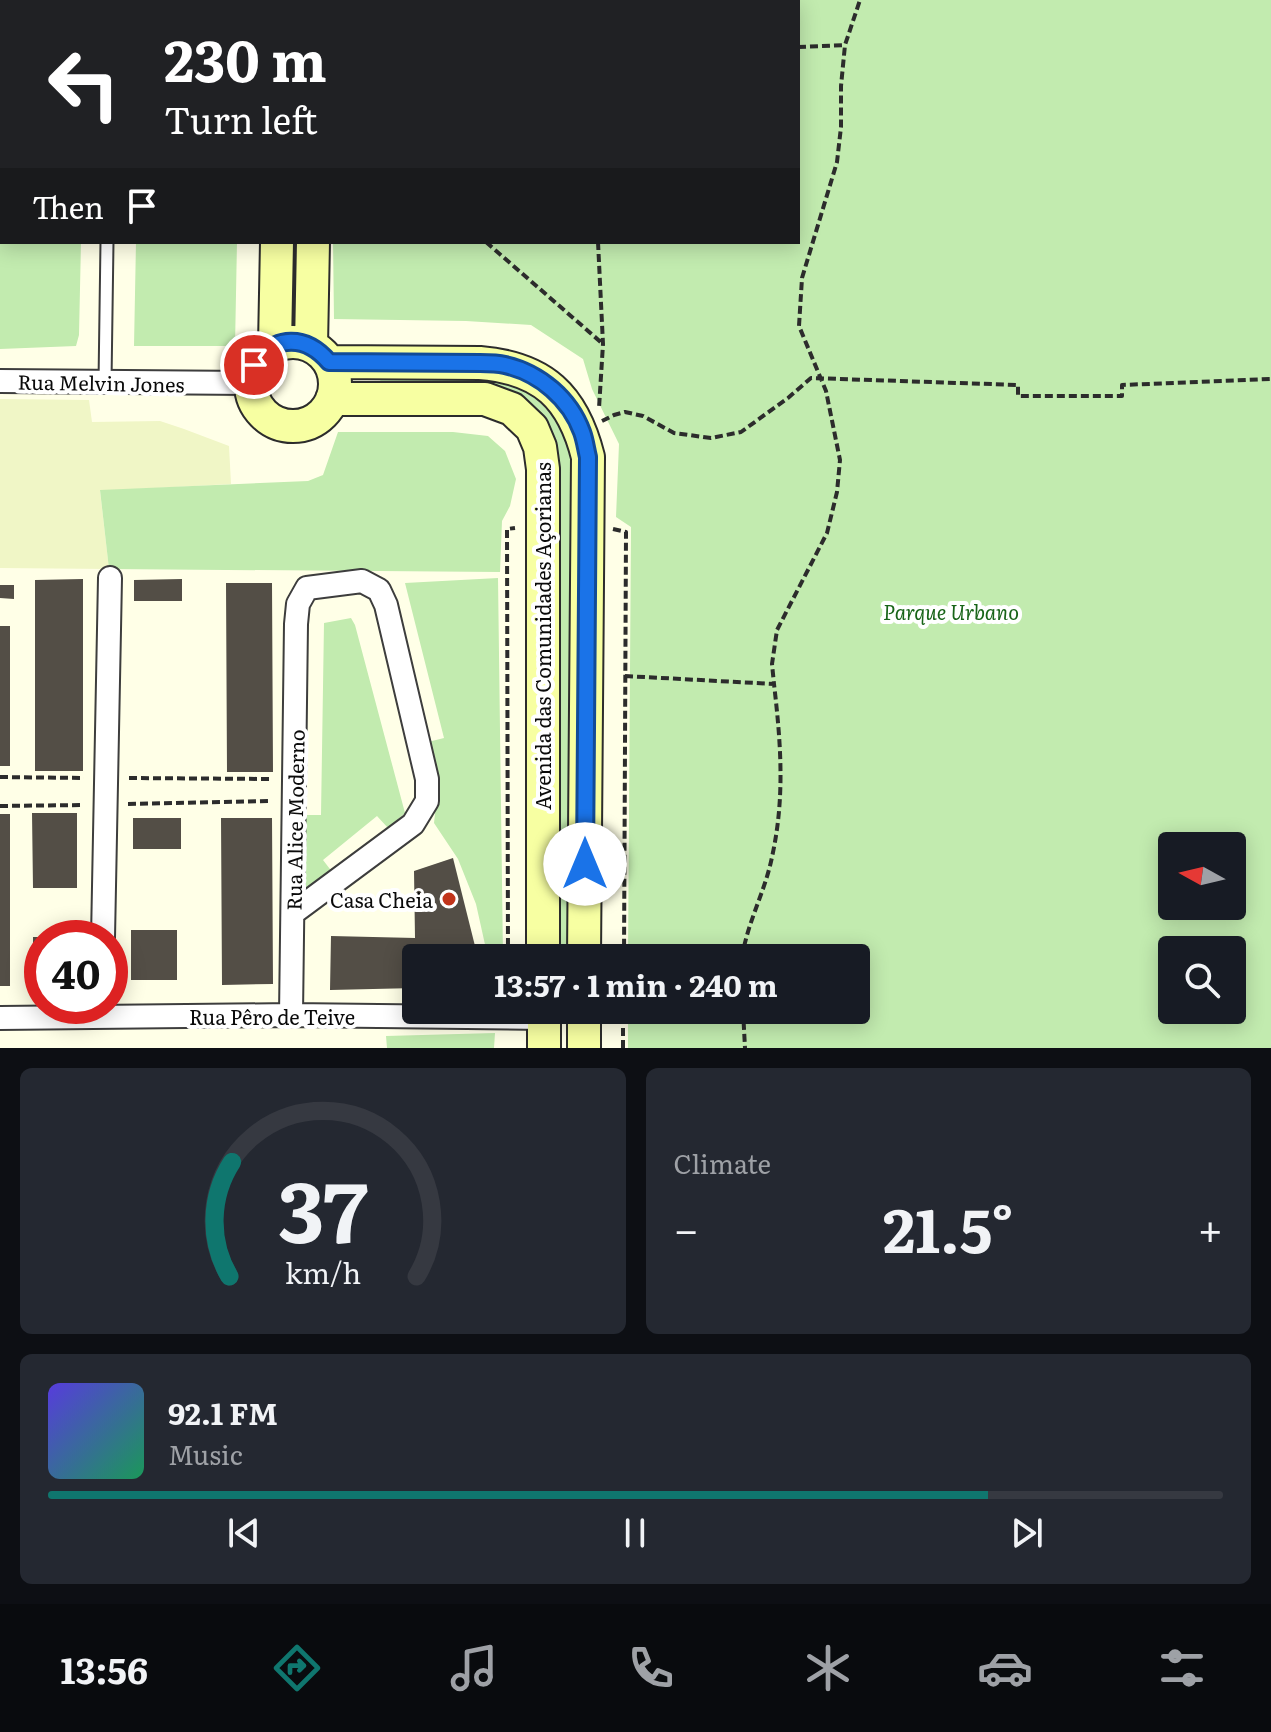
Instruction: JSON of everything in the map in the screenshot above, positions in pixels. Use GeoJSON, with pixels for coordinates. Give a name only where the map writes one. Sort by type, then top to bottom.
{"type":"FeatureCollection","features":[{"type":"Feature","properties":{"kind":"street"},"geometry":{"type":"LineString","coordinates":[[275,345],[277,244]]}},
{"type":"Feature","properties":{"kind":"street"},"geometry":{"type":"LineString","coordinates":[[313,244],[320,354],[335,380],[332,399],[326,411],[304,425],[291,427],[267,418],[252,396],[250,383],[254,365],[266,350],[293,341],[320,354],[504,364],[527,372],[548,385],[568,405],[582,431],[588,457],[584,944]]}},
{"type":"Feature","properties":{"kind":"street","name":"Rua Melvin Jones"},"geometry":{"type":"LineString","coordinates":[[0,381],[250,383]]}},
{"type":"Feature","properties":{"kind":"street","name":"Avenida das Comunidades Açorianas"},"geometry":{"type":"LineString","coordinates":[[332,399],[485,399],[512,409],[532,428],[540,447],[543,469],[543,944]]}},
{"type":"Feature","properties":{"kind":"street"},"geometry":{"type":"LineString","coordinates":[[103,920],[110,578]]}},
{"type":"Feature","properties":{"kind":"street","name":"Rua Alice Moderno"},"geometry":{"type":"LineString","coordinates":[[291,1015],[298,604],[307,588],[362,581],[379,590],[386,605],[427,779],[427,801],[413,824],[293,913]]}},
{"type":"Feature","properties":{"kind":"street","name":"Rua Pêro de Teive"},"geometry":{"type":"LineString","coordinates":[[128,1012],[544,1025]]}},
{"type":"Feature","properties":{"kind":"street","name":"Rua Pêro de Teive"},"geometry":{"type":"LineString","coordinates":[[0,1018],[24,1017]]}},
{"type":"Feature","properties":{"kind":"street"},"geometry":{"type":"LineString","coordinates":[[584,1024],[584,1048]]}},
{"type":"Feature","properties":{"kind":"lane"},"geometry":{"type":"LineString","coordinates":[[105,382],[107,244]]}},
{"type":"Feature","properties":{"kind":"path"},"geometry":{"type":"LineString","coordinates":[[745,944],[772,859],[779,816],[782,775],[772,664],[777,630],[827,533],[837,492],[840,460],[826,391],[799,326],[802,278],[837,162],[845,45],[860,0]]}},
{"type":"Feature","properties":{"kind":"path"},"geometry":{"type":"LineString","coordinates":[[800,47],[845,45]]}},
{"type":"Feature","properties":{"kind":"path"},"geometry":{"type":"LineString","coordinates":[[488,244],[603,344]]}},
{"type":"Feature","properties":{"kind":"path"},"geometry":{"type":"LineString","coordinates":[[598,244],[603,344],[599,407]]}},
{"type":"Feature","properties":{"kind":"path"},"geometry":{"type":"LineString","coordinates":[[599,423],[625,412],[643,416],[674,433],[711,438],[741,432],[811,378],[1018,385],[1018,396],[1122,396],[1122,385],[1271,379]]}},
{"type":"Feature","properties":{"kind":"path"},"geometry":{"type":"LineString","coordinates":[[508,944],[507,529],[517,528]]}},
{"type":"Feature","properties":{"kind":"path"},"geometry":{"type":"LineString","coordinates":[[625,676],[774,684]]}},
{"type":"Feature","properties":{"kind":"path"},"geometry":{"type":"LineString","coordinates":[[0,777],[106,778],[294,790]]}},
{"type":"Feature","properties":{"kind":"path"},"geometry":{"type":"LineString","coordinates":[[0,806],[106,804],[294,790]]}},
{"type":"Feature","properties":{"kind":"path"},"geometry":{"type":"LineString","coordinates":[[623,1024],[623,1048]]}},
{"type":"Feature","properties":{"kind":"path"},"geometry":{"type":"LineString","coordinates":[[744,1024],[745,1048]]}},
{"type":"Feature","properties":{"kind":"green space","name":"Parque Urbano"},"geometry":{"type":"Polygon","coordinates":[[[800,0],[1271,0],[1271,1048],[628,1048],[628,1024],[870,1024],[870,944],[628,944],[631,527],[616,517],[619,444],[592,389],[583,359],[531,325],[334,319],[333,244],[800,244],[800,0]]]}},
{"type":"Feature","properties":{"kind":"green space"},"geometry":{"type":"Polygon","coordinates":[[[0,244],[81,244],[79,335],[76,346],[0,349],[0,244]]]}},
{"type":"Feature","properties":{"kind":"green space"},"geometry":{"type":"Polygon","coordinates":[[[136,244],[237,244],[235,346],[134,346],[136,244]]]}},
{"type":"Feature","properties":{"kind":"green space"},"geometry":{"type":"Polygon","coordinates":[[[484,377],[510,380],[551,402],[576,447],[577,944],[559,944],[559,484],[538,417],[381,389],[380,378],[484,377]]]}},
{"type":"Feature","properties":{"kind":"green space"},"geometry":{"type":"Polygon","coordinates":[[[0,399],[89,400],[92,422],[160,421],[184,429],[229,446],[231,484],[100,491],[109,569],[0,568],[0,399]]]}},
{"type":"Feature","properties":{"kind":"green space"},"geometry":{"type":"Polygon","coordinates":[[[338,432],[453,432],[488,436],[505,451],[516,479],[510,506],[502,521],[500,572],[109,569],[100,490],[308,481],[323,475],[338,432]]]}},
{"type":"Feature","properties":{"kind":"green space"},"geometry":{"type":"Polygon","coordinates":[[[498,578],[503,944],[485,944],[476,904],[458,859],[434,823],[438,787],[428,742],[444,738],[405,583],[498,578]]]}},
{"type":"Feature","properties":{"kind":"green space"},"geometry":{"type":"Polygon","coordinates":[[[351,618],[405,813],[388,828],[377,816],[323,860],[333,873],[306,890],[304,815],[321,815],[324,623],[351,618]]]}},
{"type":"Feature","properties":{"kind":"green space"},"geometry":{"type":"Polygon","coordinates":[[[495,1033],[494,1048],[387,1048],[386,1036],[495,1033]]]}},
{"type":"Feature","properties":{"kind":"building"},"geometry":{"type":"Polygon","coordinates":[[[83,579],[83,771],[35,771],[35,580],[83,579]]]}},
{"type":"Feature","properties":{"kind":"building"},"geometry":{"type":"Polygon","coordinates":[[[182,579],[182,601],[134,601],[134,580],[182,579]]]}},
{"type":"Feature","properties":{"kind":"building"},"geometry":{"type":"Polygon","coordinates":[[[226,583],[272,583],[273,772],[227,772],[226,583]]]}},
{"type":"Feature","properties":{"kind":"building"},"geometry":{"type":"Polygon","coordinates":[[[0,585],[14,585],[14,599],[0,598],[0,585]]]}},
{"type":"Feature","properties":{"kind":"building"},"geometry":{"type":"Polygon","coordinates":[[[0,626],[10,626],[10,766],[0,766],[0,626]]]}},
{"type":"Feature","properties":{"kind":"building"},"geometry":{"type":"Polygon","coordinates":[[[32,813],[77,813],[77,888],[33,888],[32,813]]]}},
{"type":"Feature","properties":{"kind":"building"},"geometry":{"type":"Polygon","coordinates":[[[0,814],[10,814],[10,986],[0,986],[0,814]]]}},
{"type":"Feature","properties":{"kind":"building"},"geometry":{"type":"Polygon","coordinates":[[[133,818],[181,818],[181,849],[133,849],[133,818]]]}},
{"type":"Feature","properties":{"kind":"building"},"geometry":{"type":"Polygon","coordinates":[[[221,818],[272,818],[273,984],[222,985],[221,818]]]}},
{"type":"Feature","properties":{"kind":"building"},"geometry":{"type":"Polygon","coordinates":[[[453,858],[474,944],[402,944],[402,988],[330,990],[331,936],[415,938],[414,871],[453,858]]]}},
{"type":"Feature","properties":{"kind":"building"},"geometry":{"type":"Polygon","coordinates":[[[131,930],[177,930],[177,980],[131,980],[131,930]]]}},
{"type":"Feature","properties":{"kind":"place","name":"Casa Cheia"},"geometry":{"type":"Point","coordinates":[449,899]}},
{"type":"Feature","properties":{"kind":"route"},"geometry":{"type":"LineString","coordinates":[[254,365],[266,350],[293,341],[311,346],[329,362],[504,364],[527,372],[548,385],[568,405],[582,431],[588,457],[585,864]]}}]}
